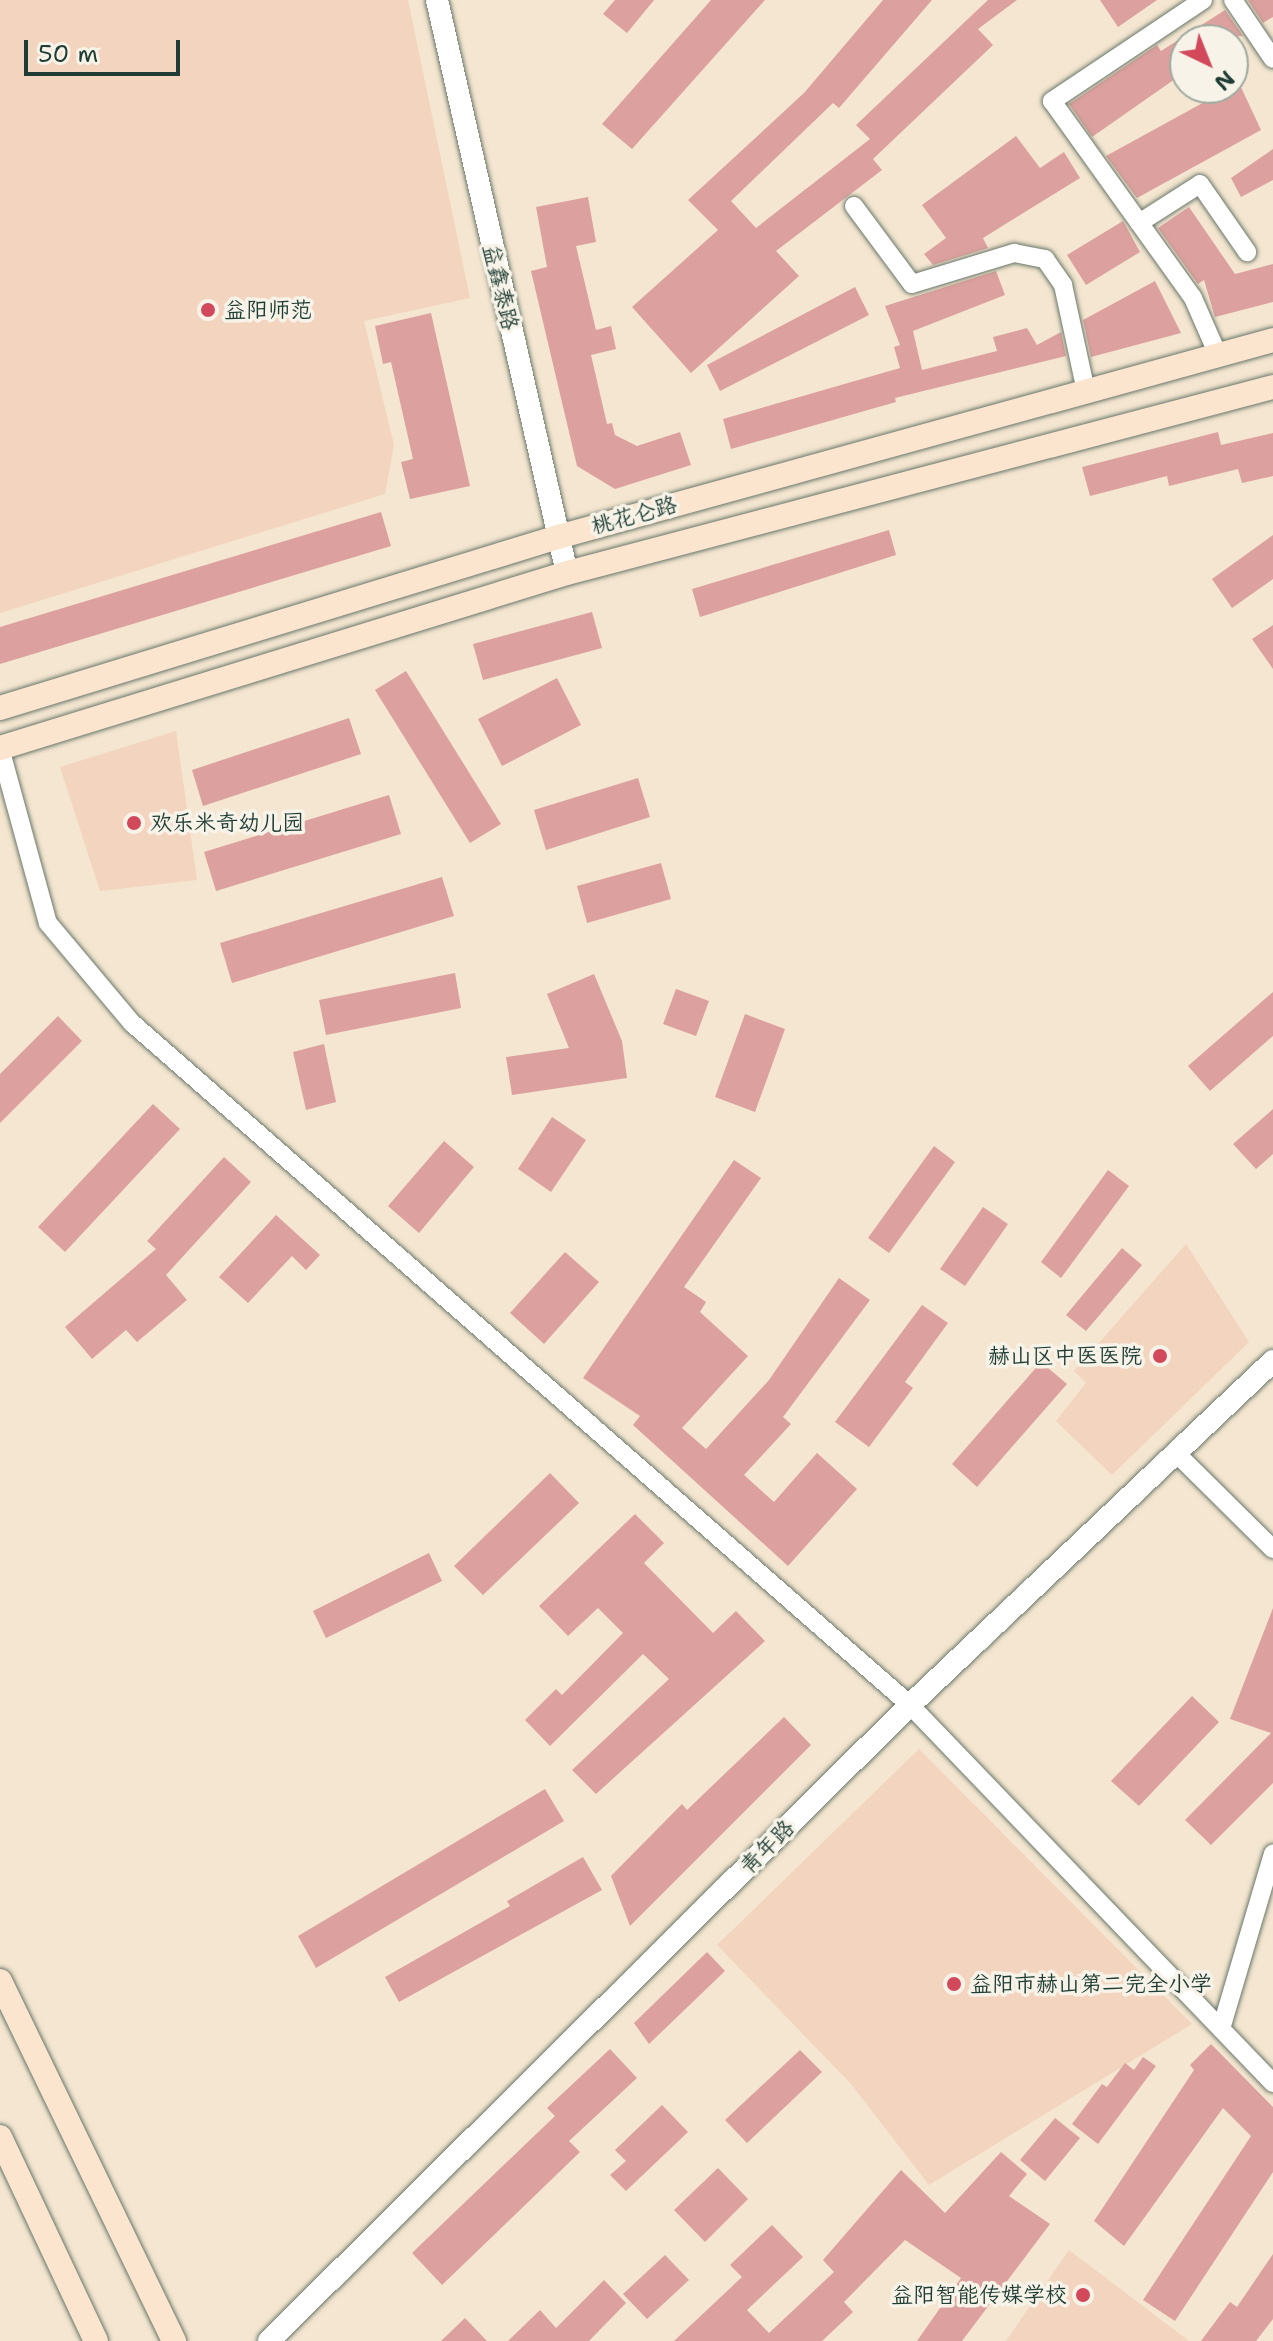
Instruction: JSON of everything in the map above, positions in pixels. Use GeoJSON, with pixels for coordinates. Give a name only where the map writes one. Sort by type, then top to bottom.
{"type":"FeatureCollection","features":[{"type":"Feature","properties":{"kind":"main road","name":"桃花仑路"},"geometry":{"type":"LineString","coordinates":[[0,708],[558,537],[1273,340]]}},
{"type":"Feature","properties":{"kind":"main road","name":"桃花仑路"},"geometry":{"type":"LineString","coordinates":[[0,748],[567,573],[1273,387]]}},
{"type":"Feature","properties":{"kind":"main road"},"geometry":{"type":"LineString","coordinates":[[0,1981],[174,2341]]}},
{"type":"Feature","properties":{"kind":"main road"},"geometry":{"type":"LineString","coordinates":[[0,2137],[96,2341]]}},
{"type":"Feature","properties":{"kind":"street","name":"益鑫泰路"},"geometry":{"type":"LineString","coordinates":[[437,0],[567,573]]}},
{"type":"Feature","properties":{"kind":"street"},"geometry":{"type":"LineString","coordinates":[[1203,0],[1052,101],[1193,298],[1218,355]]}},
{"type":"Feature","properties":{"kind":"street"},"geometry":{"type":"LineString","coordinates":[[1233,0],[1273,59]]}},
{"type":"Feature","properties":{"kind":"street"},"geometry":{"type":"LineString","coordinates":[[1139,223],[1200,184],[1247,252]]}},
{"type":"Feature","properties":{"kind":"street"},"geometry":{"type":"LineString","coordinates":[[854,206],[912,284],[1014,253],[1045,259],[1063,285],[1086,391]]}},
{"type":"Feature","properties":{"kind":"street"},"geometry":{"type":"LineString","coordinates":[[0,748],[48,923],[132,1023],[910,1705],[1273,2083]]}},
{"type":"Feature","properties":{"kind":"street","name":"青年路"},"geometry":{"type":"LineString","coordinates":[[269,2341],[910,1705],[1273,1361]]}},
{"type":"Feature","properties":{"kind":"street"},"geometry":{"type":"LineString","coordinates":[[1177,1454],[1273,1549]]}},
{"type":"Feature","properties":{"kind":"street"},"geometry":{"type":"LineString","coordinates":[[1221,2029],[1273,1854]]}},
{"type":"Feature","properties":{"kind":"shaded area","name":"益阳师范"},"geometry":{"type":"Polygon","coordinates":[[[0,0],[408,0],[470,298],[364,321],[394,445],[385,494],[0,613],[0,0]]]}},
{"type":"Feature","properties":{"kind":"shaded area","name":"欢乐米奇幼儿园"},"geometry":{"type":"Polygon","coordinates":[[[176,731],[197,880],[100,891],[60,767],[176,731]]]}},
{"type":"Feature","properties":{"kind":"shaded area","name":"赫山区中医医院"},"geometry":{"type":"Polygon","coordinates":[[[1186,1244],[1249,1342],[1112,1475],[1056,1421],[1086,1383],[1074,1371],[1186,1244]]]}},
{"type":"Feature","properties":{"kind":"shaded area","name":"益阳市赫山第二完全小学"},"geometry":{"type":"Polygon","coordinates":[[[919,1749],[1192,2024],[929,2185],[851,2084],[717,1945],[919,1749]]]}},
{"type":"Feature","properties":{"kind":"shaded area","name":"益阳智能传媒学校"},"geometry":{"type":"Polygon","coordinates":[[[1069,2250],[1189,2341],[1006,2341],[1069,2250]]]}},
{"type":"Feature","properties":{"kind":"building"},"geometry":{"type":"Polygon","coordinates":[[[615,0],[654,0],[627,33],[603,14],[615,0]]]}},
{"type":"Feature","properties":{"kind":"building"},"geometry":{"type":"Polygon","coordinates":[[[711,0],[765,0],[632,149],[602,124],[711,0]]]}},
{"type":"Feature","properties":{"kind":"building"},"geometry":{"type":"Polygon","coordinates":[[[883,0],[932,0],[839,108],[833,103],[731,201],[756,228],[870,139],[856,125],[988,0],[1017,0],[978,29],[993,45],[873,159],[882,170],[776,251],[799,276],[691,373],[632,307],[718,230],[688,200],[804,93],[883,0]]]}},
{"type":"Feature","properties":{"kind":"building"},"geometry":{"type":"Polygon","coordinates":[[[1100,0],[1157,0],[1118,27],[1100,0]]]}},
{"type":"Feature","properties":{"kind":"building"},"geometry":{"type":"Polygon","coordinates":[[[1248,0],[1273,0],[1273,17],[1263,23],[1248,0]]]}},
{"type":"Feature","properties":{"kind":"building"},"geometry":{"type":"Polygon","coordinates":[[[1225,10],[1235,24],[1203,24],[1225,10]]]}},
{"type":"Feature","properties":{"kind":"building"},"geometry":{"type":"Polygon","coordinates":[[[1157,45],[1161,51],[1169,46],[1169,83],[1092,137],[1069,104],[1157,45]]]}},
{"type":"Feature","properties":{"kind":"building"},"geometry":{"type":"Polygon","coordinates":[[[1201,104],[1249,104],[1261,130],[1137,198],[1106,156],[1201,104]]]}},
{"type":"Feature","properties":{"kind":"building"},"geometry":{"type":"Polygon","coordinates":[[[1016,136],[1040,168],[1064,152],[1080,178],[983,238],[988,248],[933,265],[924,254],[946,238],[922,205],[1016,136]]]}},
{"type":"Feature","properties":{"kind":"building"},"geometry":{"type":"Polygon","coordinates":[[[1273,149],[1273,180],[1241,197],[1231,178],[1273,149]]]}},
{"type":"Feature","properties":{"kind":"building"},"geometry":{"type":"Polygon","coordinates":[[[588,197],[596,242],[576,246],[596,330],[611,326],[616,349],[591,355],[607,424],[612,423],[615,435],[637,446],[680,432],[691,465],[615,489],[577,466],[531,271],[547,267],[536,207],[588,197]]]}},
{"type":"Feature","properties":{"kind":"building"},"geometry":{"type":"Polygon","coordinates":[[[1189,207],[1235,274],[1273,264],[1273,302],[1215,317],[1204,280],[1198,284],[1158,228],[1189,207]]]}},
{"type":"Feature","properties":{"kind":"building"},"geometry":{"type":"Polygon","coordinates":[[[1123,221],[1140,252],[1086,285],[1067,255],[1123,221]]]}},
{"type":"Feature","properties":{"kind":"building"},"geometry":{"type":"Polygon","coordinates":[[[996,271],[1005,295],[913,331],[922,370],[997,351],[993,337],[1027,328],[1037,345],[1061,332],[1066,356],[895,398],[896,402],[731,449],[723,419],[900,368],[894,347],[900,345],[885,306],[996,271]]]}},
{"type":"Feature","properties":{"kind":"building"},"geometry":{"type":"Polygon","coordinates":[[[1155,281],[1181,333],[1091,357],[1083,320],[1155,281]]]}},
{"type":"Feature","properties":{"kind":"building"},"geometry":{"type":"Polygon","coordinates":[[[855,287],[869,315],[720,391],[707,365],[855,287]]]}},
{"type":"Feature","properties":{"kind":"building"},"geometry":{"type":"Polygon","coordinates":[[[431,313],[470,486],[410,499],[401,462],[413,459],[391,362],[383,364],[375,326],[431,313]]]}},
{"type":"Feature","properties":{"kind":"building"},"geometry":{"type":"Polygon","coordinates":[[[1218,432],[1221,445],[1273,433],[1273,476],[1242,483],[1238,469],[1169,486],[1167,476],[1090,496],[1082,467],[1218,432]]]}},
{"type":"Feature","properties":{"kind":"building"},"geometry":{"type":"Polygon","coordinates":[[[381,512],[391,546],[0,664],[0,627],[381,512]]]}},
{"type":"Feature","properties":{"kind":"building"},"geometry":{"type":"Polygon","coordinates":[[[889,530],[896,555],[700,617],[692,589],[889,530]]]}},
{"type":"Feature","properties":{"kind":"building"},"geometry":{"type":"Polygon","coordinates":[[[1273,535],[1273,579],[1232,608],[1212,579],[1273,535]]]}},
{"type":"Feature","properties":{"kind":"building"},"geometry":{"type":"Polygon","coordinates":[[[592,612],[602,648],[483,680],[473,644],[592,612]]]}},
{"type":"Feature","properties":{"kind":"building"},"geometry":{"type":"Polygon","coordinates":[[[1273,625],[1273,669],[1252,639],[1273,625]]]}},
{"type":"Feature","properties":{"kind":"building"},"geometry":{"type":"Polygon","coordinates":[[[406,671],[501,824],[470,843],[375,690],[406,671]]]}},
{"type":"Feature","properties":{"kind":"building"},"geometry":{"type":"Polygon","coordinates":[[[557,678],[581,725],[502,766],[478,719],[557,678]]]}},
{"type":"Feature","properties":{"kind":"building"},"geometry":{"type":"Polygon","coordinates":[[[349,718],[361,754],[203,806],[192,770],[349,718]]]}},
{"type":"Feature","properties":{"kind":"building"},"geometry":{"type":"Polygon","coordinates":[[[638,778],[650,817],[546,850],[534,810],[638,778]]]}},
{"type":"Feature","properties":{"kind":"building"},"geometry":{"type":"Polygon","coordinates":[[[389,795],[401,834],[216,891],[204,852],[389,795]]]}},
{"type":"Feature","properties":{"kind":"building"},"geometry":{"type":"Polygon","coordinates":[[[661,863],[671,899],[587,923],[577,886],[661,863]]]}},
{"type":"Feature","properties":{"kind":"building"},"geometry":{"type":"Polygon","coordinates":[[[442,877],[454,916],[232,983],[220,943],[442,877]]]}},
{"type":"Feature","properties":{"kind":"building"},"geometry":{"type":"Polygon","coordinates":[[[455,973],[461,1008],[326,1035],[319,1000],[455,973]]]}},
{"type":"Feature","properties":{"kind":"building"},"geometry":{"type":"Polygon","coordinates":[[[594,974],[622,1041],[627,1078],[512,1095],[506,1057],[569,1048],[547,994],[594,974]]]}},
{"type":"Feature","properties":{"kind":"building"},"geometry":{"type":"Polygon","coordinates":[[[676,989],[709,1001],[696,1036],[663,1024],[676,989]]]}},
{"type":"Feature","properties":{"kind":"building"},"geometry":{"type":"Polygon","coordinates":[[[1273,992],[1273,1036],[1210,1091],[1188,1066],[1273,992]]]}},
{"type":"Feature","properties":{"kind":"building"},"geometry":{"type":"Polygon","coordinates":[[[745,1014],[785,1029],[755,1112],[715,1097],[745,1014]]]}},
{"type":"Feature","properties":{"kind":"building"},"geometry":{"type":"Polygon","coordinates":[[[58,1016],[82,1041],[0,1123],[0,1074],[58,1016]]]}},
{"type":"Feature","properties":{"kind":"building"},"geometry":{"type":"Polygon","coordinates":[[[324,1044],[336,1102],[306,1110],[293,1052],[324,1044]]]}},
{"type":"Feature","properties":{"kind":"building"},"geometry":{"type":"Polygon","coordinates":[[[153,1104],[180,1129],[65,1252],[38,1227],[153,1104]]]}},
{"type":"Feature","properties":{"kind":"building"},"geometry":{"type":"Polygon","coordinates":[[[1273,1109],[1273,1154],[1256,1169],[1233,1144],[1273,1109]]]}},
{"type":"Feature","properties":{"kind":"building"},"geometry":{"type":"Polygon","coordinates":[[[552,1117],[586,1140],[551,1192],[518,1169],[552,1117]]]}},
{"type":"Feature","properties":{"kind":"building"},"geometry":{"type":"Polygon","coordinates":[[[444,1141],[474,1167],[419,1233],[388,1206],[444,1141]]]}},
{"type":"Feature","properties":{"kind":"building"},"geometry":{"type":"Polygon","coordinates":[[[934,1146],[955,1162],[889,1253],[868,1238],[934,1146]]]}},
{"type":"Feature","properties":{"kind":"building"},"geometry":{"type":"Polygon","coordinates":[[[224,1157],[251,1182],[166,1275],[187,1300],[137,1342],[126,1330],[92,1359],[65,1327],[156,1249],[147,1241],[224,1157]]]}},
{"type":"Feature","properties":{"kind":"building"},"geometry":{"type":"Polygon","coordinates":[[[734,1160],[761,1178],[684,1287],[706,1302],[700,1312],[748,1356],[682,1428],[706,1449],[769,1380],[839,1278],[870,1300],[783,1417],[791,1424],[744,1475],[774,1502],[817,1453],[857,1489],[788,1566],[633,1425],[640,1416],[583,1378],[734,1160]]]}},
{"type":"Feature","properties":{"kind":"building"},"geometry":{"type":"Polygon","coordinates":[[[1108,1170],[1129,1186],[1061,1278],[1041,1262],[1108,1170]]]}},
{"type":"Feature","properties":{"kind":"building"},"geometry":{"type":"Polygon","coordinates":[[[983,1207],[1008,1224],[965,1286],[940,1269],[983,1207]]]}},
{"type":"Feature","properties":{"kind":"building"},"geometry":{"type":"Polygon","coordinates":[[[276,1215],[320,1255],[306,1270],[292,1256],[248,1303],[219,1277],[276,1215]]]}},
{"type":"Feature","properties":{"kind":"building"},"geometry":{"type":"Polygon","coordinates":[[[1122,1248],[1142,1265],[1086,1331],[1066,1315],[1122,1248]]]}},
{"type":"Feature","properties":{"kind":"building"},"geometry":{"type":"Polygon","coordinates":[[[565,1252],[599,1282],[544,1344],[510,1313],[565,1252]]]}},
{"type":"Feature","properties":{"kind":"building"},"geometry":{"type":"Polygon","coordinates":[[[922,1305],[948,1323],[905,1382],[913,1388],[869,1447],[835,1422],[922,1305]]]}},
{"type":"Feature","properties":{"kind":"building"},"geometry":{"type":"Polygon","coordinates":[[[1041,1362],[1067,1384],[977,1487],[952,1464],[1041,1362]]]}},
{"type":"Feature","properties":{"kind":"building"},"geometry":{"type":"Polygon","coordinates":[[[550,1473],[579,1503],[483,1595],[454,1566],[550,1473]]]}},
{"type":"Feature","properties":{"kind":"building"},"geometry":{"type":"Polygon","coordinates":[[[635,1514],[664,1543],[644,1563],[713,1633],[736,1611],[765,1641],[596,1794],[572,1770],[669,1679],[643,1654],[550,1746],[525,1720],[556,1689],[562,1695],[623,1633],[598,1608],[568,1636],[539,1606],[635,1514]]]}},
{"type":"Feature","properties":{"kind":"building"},"geometry":{"type":"Polygon","coordinates":[[[429,1553],[442,1581],[326,1638],[313,1611],[429,1553]]]}},
{"type":"Feature","properties":{"kind":"building"},"geometry":{"type":"Polygon","coordinates":[[[1273,1608],[1273,1783],[1211,1845],[1185,1820],[1271,1733],[1230,1719],[1273,1608]]]}},
{"type":"Feature","properties":{"kind":"building"},"geometry":{"type":"Polygon","coordinates":[[[1192,1696],[1219,1722],[1139,1806],[1111,1781],[1192,1696]]]}},
{"type":"Feature","properties":{"kind":"building"},"geometry":{"type":"Polygon","coordinates":[[[784,1717],[811,1745],[630,1926],[611,1876],[682,1804],[687,1810],[784,1717]]]}},
{"type":"Feature","properties":{"kind":"building"},"geometry":{"type":"Polygon","coordinates":[[[545,1789],[564,1821],[316,1968],[298,1936],[545,1789]]]}},
{"type":"Feature","properties":{"kind":"building"},"geometry":{"type":"Polygon","coordinates":[[[583,1857],[602,1890],[399,2002],[385,1977],[510,1906],[507,1901],[583,1857]]]}},
{"type":"Feature","properties":{"kind":"building"},"geometry":{"type":"Polygon","coordinates":[[[707,1952],[725,1971],[649,2044],[634,2023],[707,1952]]]}},
{"type":"Feature","properties":{"kind":"building"},"geometry":{"type":"Polygon","coordinates":[[[1211,2044],[1273,2107],[1273,2172],[1175,2321],[1143,2300],[1251,2136],[1223,2108],[1124,2246],[1094,2221],[1194,2070],[1190,2065],[1211,2044]]]}},
{"type":"Feature","properties":{"kind":"building"},"geometry":{"type":"Polygon","coordinates":[[[610,2049],[637,2078],[569,2141],[580,2152],[442,2285],[412,2253],[555,2116],[547,2108],[610,2049]]]}},
{"type":"Feature","properties":{"kind":"building"},"geometry":{"type":"Polygon","coordinates":[[[800,2050],[822,2072],[747,2143],[725,2120],[800,2050]]]}},
{"type":"Feature","properties":{"kind":"building"},"geometry":{"type":"Polygon","coordinates":[[[1143,2057],[1156,2066],[1098,2144],[1072,2124],[1102,2084],[1107,2087],[1125,2063],[1134,2070],[1143,2057]]]}},
{"type":"Feature","properties":{"kind":"building"},"geometry":{"type":"Polygon","coordinates":[[[662,2105],[688,2132],[626,2191],[610,2175],[626,2161],[615,2150],[662,2105]]]}},
{"type":"Feature","properties":{"kind":"building"},"geometry":{"type":"Polygon","coordinates":[[[1055,2118],[1080,2138],[1045,2181],[1020,2160],[1055,2118]]]}},
{"type":"Feature","properties":{"kind":"building"},"geometry":{"type":"Polygon","coordinates":[[[1001,2152],[1027,2174],[1009,2196],[1050,2224],[962,2341],[917,2341],[961,2278],[905,2240],[844,2302],[853,2312],[822,2341],[674,2341],[742,2277],[730,2265],[772,2225],[803,2257],[747,2310],[769,2333],[834,2272],[823,2260],[901,2170],[945,2213],[1001,2152]]]}},
{"type":"Feature","properties":{"kind":"building"},"geometry":{"type":"Polygon","coordinates":[[[718,2168],[748,2199],[705,2242],[674,2210],[718,2168]]]}},
{"type":"Feature","properties":{"kind":"building"},"geometry":{"type":"Polygon","coordinates":[[[1273,2254],[1273,2319],[1256,2341],[1201,2341],[1230,2302],[1237,2307],[1273,2254]]]}},
{"type":"Feature","properties":{"kind":"building"},"geometry":{"type":"Polygon","coordinates":[[[665,2255],[689,2280],[647,2319],[623,2294],[665,2255]]]}},
{"type":"Feature","properties":{"kind":"building"},"geometry":{"type":"Polygon","coordinates":[[[604,2280],[626,2303],[589,2341],[508,2341],[540,2310],[556,2328],[604,2280]]]}},
{"type":"Feature","properties":{"kind":"building"},"geometry":{"type":"Polygon","coordinates":[[[465,2318],[487,2341],[441,2341],[465,2318]]]}},
{"type":"Feature","properties":{"kind":"place","name":"益阳师范"},"geometry":{"type":"Point","coordinates":[208,310]}},
{"type":"Feature","properties":{"kind":"place","name":"欢乐米奇幼儿园"},"geometry":{"type":"Point","coordinates":[134,823]}},
{"type":"Feature","properties":{"kind":"place","name":"赫山区中医医院"},"geometry":{"type":"Point","coordinates":[1160,1356]}},
{"type":"Feature","properties":{"kind":"place","name":"益阳市赫山第二完全小学"},"geometry":{"type":"Point","coordinates":[954,1984]}},
{"type":"Feature","properties":{"kind":"place","name":"益阳智能传媒学校"},"geometry":{"type":"Point","coordinates":[1083,2295]}}]}
